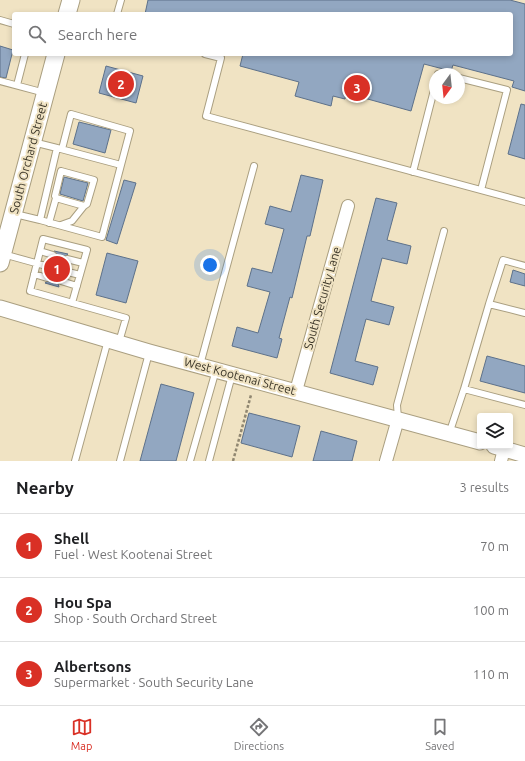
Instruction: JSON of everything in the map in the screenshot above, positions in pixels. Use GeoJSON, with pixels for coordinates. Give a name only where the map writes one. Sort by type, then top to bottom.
{"type":"FeatureCollection","features":[{"type":"Feature","properties":{"kind":"main road"},"geometry":{"type":"LineString","coordinates":[[67,12],[70,0]]}},
{"type":"Feature","properties":{"kind":"main road","name":"South Orchard Street"},"geometry":{"type":"LineString","coordinates":[[1,258],[55,56]]}},
{"type":"Feature","properties":{"kind":"street","name":"South Security Lane"},"geometry":{"type":"LineString","coordinates":[[296,391],[348,206]]}},
{"type":"Feature","properties":{"kind":"street","name":"West Kootenai Street"},"geometry":{"type":"LineString","coordinates":[[0,308],[114,340],[149,352],[477,441]]}},
{"type":"Feature","properties":{"kind":"street"},"geometry":{"type":"LineString","coordinates":[[386,461],[398,419]]}},
{"type":"Feature","properties":{"kind":"street"},"geometry":{"type":"LineString","coordinates":[[500,452],[525,455]]}},
{"type":"Feature","properties":{"kind":"lane"},"geometry":{"type":"LineString","coordinates":[[118,12],[121,0]]}},
{"type":"Feature","properties":{"kind":"lane"},"geometry":{"type":"LineString","coordinates":[[0,20],[12,23]]}},
{"type":"Feature","properties":{"kind":"lane"},"geometry":{"type":"LineString","coordinates":[[17,85],[24,56]]}},
{"type":"Feature","properties":{"kind":"lane"},"geometry":{"type":"LineString","coordinates":[[213,56],[221,58],[206,116],[525,202]]}},
{"type":"Feature","properties":{"kind":"lane"},"geometry":{"type":"LineString","coordinates":[[0,80],[46,93]]}},
{"type":"Feature","properties":{"kind":"lane"},"geometry":{"type":"LineString","coordinates":[[465,80],[507,90],[481,190]]}},
{"type":"Feature","properties":{"kind":"lane"},"geometry":{"type":"LineString","coordinates":[[413,172],[430,104]]}},
{"type":"Feature","properties":{"kind":"lane"},"geometry":{"type":"LineString","coordinates":[[13,214],[61,225],[102,237],[130,131],[71,114],[40,220]]}},
{"type":"Feature","properties":{"kind":"lane"},"geometry":{"type":"LineString","coordinates":[[32,142],[121,165]]}},
{"type":"Feature","properties":{"kind":"lane"},"geometry":{"type":"LineString","coordinates":[[200,365],[254,166]]}},
{"type":"Feature","properties":{"kind":"lane"},"geometry":{"type":"LineString","coordinates":[[49,223],[61,171],[94,180],[87,204],[72,221],[61,225]]}},
{"type":"Feature","properties":{"kind":"lane"},"geometry":{"type":"LineString","coordinates":[[56,198],[84,206]]}},
{"type":"Feature","properties":{"kind":"lane"},"geometry":{"type":"LineString","coordinates":[[398,419],[396,404],[444,231]]}},
{"type":"Feature","properties":{"kind":"lane"},"geometry":{"type":"LineString","coordinates":[[72,304],[87,250],[43,239],[30,291],[72,304],[126,318],[114,340],[75,461]]}},
{"type":"Feature","properties":{"kind":"lane"},"geometry":{"type":"LineString","coordinates":[[40,251],[53,255]]}},
{"type":"Feature","properties":{"kind":"lane"},"geometry":{"type":"LineString","coordinates":[[1,258],[50,267]]}},
{"type":"Feature","properties":{"kind":"lane"},"geometry":{"type":"LineString","coordinates":[[67,259],[83,263]]}},
{"type":"Feature","properties":{"kind":"lane"},"geometry":{"type":"LineString","coordinates":[[449,434],[503,260],[525,266]]}},
{"type":"Feature","properties":{"kind":"lane"},"geometry":{"type":"LineString","coordinates":[[64,270],[80,275]]}},
{"type":"Feature","properties":{"kind":"lane"},"geometry":{"type":"LineString","coordinates":[[34,274],[47,278]]}},
{"type":"Feature","properties":{"kind":"lane"},"geometry":{"type":"LineString","coordinates":[[61,281],[77,286]]}},
{"type":"Feature","properties":{"kind":"lane"},"geometry":{"type":"LineString","coordinates":[[489,304],[525,313]]}},
{"type":"Feature","properties":{"kind":"lane"},"geometry":{"type":"LineString","coordinates":[[120,461],[149,352]]}},
{"type":"Feature","properties":{"kind":"lane"},"geometry":{"type":"LineString","coordinates":[[190,461],[216,369]]}},
{"type":"Feature","properties":{"kind":"lane"},"geometry":{"type":"LineString","coordinates":[[209,461],[233,374]]}},
{"type":"Feature","properties":{"kind":"lane"},"geometry":{"type":"LineString","coordinates":[[464,389],[525,405]]}},
{"type":"Feature","properties":{"kind":"path"},"geometry":{"type":"LineString","coordinates":[[233,461],[251,395]]}},
{"type":"Feature","properties":{"kind":"building"},"geometry":{"type":"Polygon","coordinates":[[[148,0],[510,0],[525,4],[525,91],[512,87],[514,81],[453,65],[452,68],[439,68],[424,64],[411,111],[346,93],[345,99],[333,96],[331,106],[295,96],[299,82],[240,66],[242,56],[513,56],[513,12],[145,12],[148,0]]]}},
{"type":"Feature","properties":{"kind":"building"},"geometry":{"type":"Polygon","coordinates":[[[0,46],[12,50],[12,54],[6,78],[0,77],[0,46]]]}},
{"type":"Feature","properties":{"kind":"building"},"geometry":{"type":"Polygon","coordinates":[[[106,66],[143,76],[136,103],[99,93],[106,66]]]}},
{"type":"Feature","properties":{"kind":"building"},"geometry":{"type":"Polygon","coordinates":[[[521,104],[525,105],[525,159],[508,154],[521,104]]]}},
{"type":"Feature","properties":{"kind":"building"},"geometry":{"type":"Polygon","coordinates":[[[79,122],[111,130],[105,153],[73,144],[79,122]]]}},
{"type":"Feature","properties":{"kind":"building"},"geometry":{"type":"Polygon","coordinates":[[[301,175],[323,180],[310,236],[307,236],[292,298],[290,297],[279,338],[282,339],[277,358],[232,346],[237,327],[258,333],[270,292],[247,286],[252,268],[272,273],[284,229],[265,224],[270,206],[291,212],[301,175]]]}},
{"type":"Feature","properties":{"kind":"building"},"geometry":{"type":"Polygon","coordinates":[[[64,177],[88,183],[83,201],[60,194],[64,177]]]}},
{"type":"Feature","properties":{"kind":"building"},"geometry":{"type":"Polygon","coordinates":[[[124,180],[136,183],[117,244],[106,240],[124,180]]]}},
{"type":"Feature","properties":{"kind":"building"},"geometry":{"type":"Polygon","coordinates":[[[376,198],[397,203],[387,240],[411,246],[407,264],[382,258],[371,301],[394,307],[389,325],[366,319],[355,361],[378,367],[373,385],[330,373],[376,198]]]}},
{"type":"Feature","properties":{"kind":"building"},"geometry":{"type":"Polygon","coordinates":[[[54,251],[68,254],[63,258],[66,263],[65,267],[60,270],[62,277],[57,280],[59,287],[45,283],[51,279],[48,274],[54,269],[54,266],[51,263],[52,259],[57,256],[54,251]]]}},
{"type":"Feature","properties":{"kind":"building"},"geometry":{"type":"Polygon","coordinates":[[[107,253],[138,261],[126,303],[96,295],[107,253]]]}},
{"type":"Feature","properties":{"kind":"building"},"geometry":{"type":"Polygon","coordinates":[[[513,270],[525,274],[525,286],[510,282],[513,270]]]}},
{"type":"Feature","properties":{"kind":"building"},"geometry":{"type":"Polygon","coordinates":[[[487,356],[525,366],[525,393],[480,381],[487,356]]]}},
{"type":"Feature","properties":{"kind":"building"},"geometry":{"type":"Polygon","coordinates":[[[161,384],[194,393],[176,461],[140,461],[161,384]]]}},
{"type":"Feature","properties":{"kind":"building"},"geometry":{"type":"Polygon","coordinates":[[[249,413],[300,426],[292,457],[241,443],[249,413]]]}},
{"type":"Feature","properties":{"kind":"building"},"geometry":{"type":"Polygon","coordinates":[[[321,431],[357,441],[352,461],[313,461],[321,431]]]}},
{"type":"Feature","properties":{"kind":"place","name":"Hou Spa"},"geometry":{"type":"Point","coordinates":[121,84]}},
{"type":"Feature","properties":{"kind":"place","name":"Albertsons"},"geometry":{"type":"Point","coordinates":[357,88]}},
{"type":"Feature","properties":{"kind":"place","name":"Shell"},"geometry":{"type":"Point","coordinates":[57,269]}}]}
